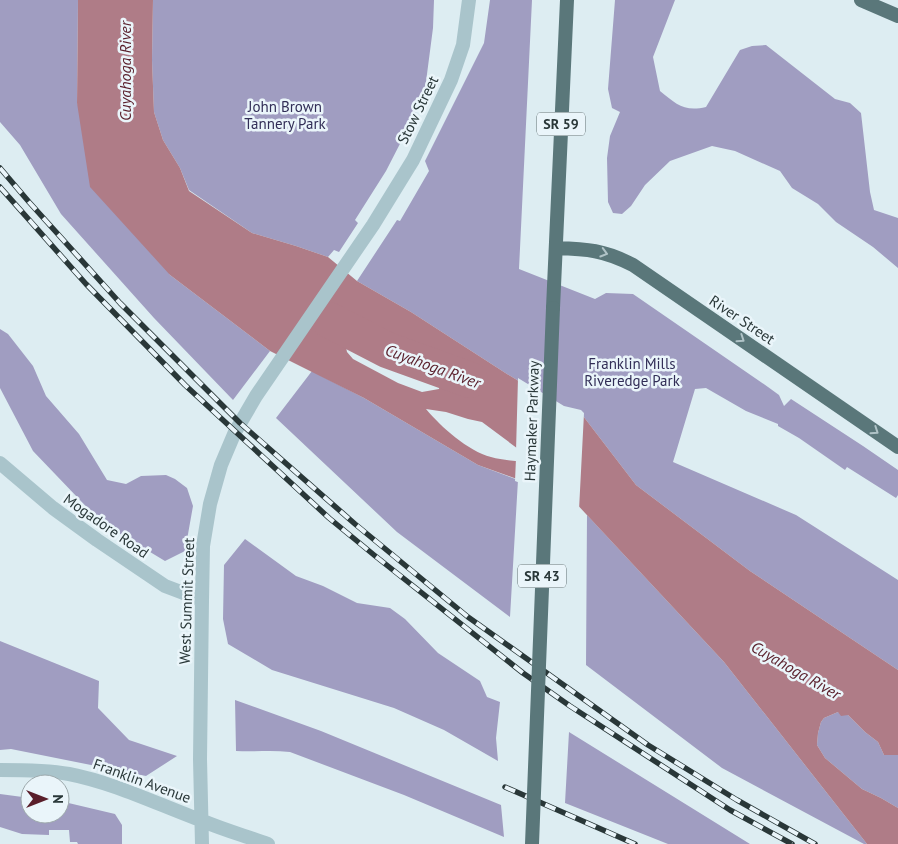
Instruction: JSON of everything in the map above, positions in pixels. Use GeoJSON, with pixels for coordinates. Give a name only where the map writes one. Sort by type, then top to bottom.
{"type":"FeatureCollection","features":[{"type":"Feature","properties":{"kind":"main road","name":"Haymaker Parkway"},"geometry":{"type":"LineString","coordinates":[[532,844],[567,0]]}},
{"type":"Feature","properties":{"kind":"main road"},"geometry":{"type":"LineString","coordinates":[[861,0],[898,16]]}},
{"type":"Feature","properties":{"kind":"main road","name":"River Street"},"geometry":{"type":"LineString","coordinates":[[556,248],[590,250],[608,254],[633,265],[898,447]]}},
{"type":"Feature","properties":{"kind":"street","name":"Stow Street"},"geometry":{"type":"LineString","coordinates":[[373,225],[413,160],[451,80],[463,45],[469,0]]}},
{"type":"Feature","properties":{"kind":"street","name":"West Summit Street"},"geometry":{"type":"LineString","coordinates":[[202,844],[200,759],[203,546],[210,504],[221,466],[235,432],[256,396],[373,225]]}},
{"type":"Feature","properties":{"kind":"street","name":"Mogadore Road"},"geometry":{"type":"LineString","coordinates":[[0,463],[52,508],[96,540],[165,586],[202,600]]}},
{"type":"Feature","properties":{"kind":"street","name":"Franklin Avenue"},"geometry":{"type":"LineString","coordinates":[[0,770],[67,774],[90,779],[268,844]]}},
{"type":"Feature","properties":{"kind":"green space"},"geometry":{"type":"Polygon","coordinates":[[[0,0],[78,0],[77,103],[170,275],[270,351],[233,400],[154,318],[61,214],[20,145],[0,122],[0,0]]]}},
{"type":"Feature","properties":{"kind":"green space","name":"John Brown Tannery Park"},"geometry":{"type":"Polygon","coordinates":[[[153,0],[434,0],[433,28],[424,97],[386,171],[355,220],[358,223],[339,252],[334,250],[328,257],[252,233],[189,190],[180,168],[163,140],[154,112],[152,60],[153,0]]]}},
{"type":"Feature","properties":{"kind":"green space","name":"Franklin Mills Riveredge Park"},"geometry":{"type":"Polygon","coordinates":[[[490,0],[532,0],[519,269],[595,299],[606,293],[633,294],[779,395],[784,406],[791,399],[898,470],[898,495],[896,498],[847,467],[845,470],[778,426],[778,424],[746,411],[706,388],[695,389],[673,462],[796,515],[898,580],[898,670],[750,571],[636,485],[580,412],[563,408],[411,312],[357,281],[397,220],[400,221],[429,171],[425,161],[484,43],[490,0]]]}},
{"type":"Feature","properties":{"kind":"green space"},"geometry":{"type":"Polygon","coordinates":[[[615,0],[675,0],[653,57],[660,91],[681,106],[686,108],[706,107],[740,50],[752,46],[766,45],[835,99],[850,103],[861,113],[870,192],[874,210],[898,218],[898,268],[873,247],[836,222],[818,204],[792,188],[780,171],[735,151],[712,146],[670,161],[645,185],[631,206],[622,214],[613,213],[608,202],[607,158],[610,136],[620,112],[612,108],[608,89],[615,0]]]}},
{"type":"Feature","properties":{"kind":"green space"},"geometry":{"type":"Polygon","coordinates":[[[0,329],[8,334],[33,366],[46,396],[79,434],[107,480],[126,484],[141,476],[166,475],[187,488],[193,506],[185,551],[165,561],[102,523],[33,451],[0,388],[0,329]]]}},
{"type":"Feature","properties":{"kind":"green space"},"geometry":{"type":"Polygon","coordinates":[[[312,371],[364,398],[478,465],[518,480],[510,617],[397,532],[276,418],[312,371]]]}},
{"type":"Feature","properties":{"kind":"green space"},"geometry":{"type":"Polygon","coordinates":[[[587,515],[724,662],[867,844],[722,768],[586,665],[587,515]]]}},
{"type":"Feature","properties":{"kind":"green space"},"geometry":{"type":"Polygon","coordinates":[[[245,539],[296,576],[323,586],[357,603],[390,608],[405,619],[438,653],[480,681],[487,697],[500,702],[496,738],[498,761],[444,730],[394,708],[272,670],[228,644],[223,619],[224,565],[245,539]]]}},
{"type":"Feature","properties":{"kind":"green space"},"geometry":{"type":"Polygon","coordinates":[[[0,641],[99,681],[98,708],[129,740],[177,756],[146,776],[11,749],[0,750],[0,641]]]}},
{"type":"Feature","properties":{"kind":"green space"},"geometry":{"type":"Polygon","coordinates":[[[235,700],[321,731],[501,805],[504,837],[404,795],[290,752],[236,751],[235,700]]]}},
{"type":"Feature","properties":{"kind":"green space"},"geometry":{"type":"Polygon","coordinates":[[[838,712],[848,715],[878,742],[884,755],[898,755],[898,808],[862,789],[825,758],[817,745],[821,722],[824,718],[838,712]]]}},
{"type":"Feature","properties":{"kind":"green space"},"geometry":{"type":"Polygon","coordinates":[[[569,732],[750,844],[668,844],[565,803],[569,732]]]}},
{"type":"Feature","properties":{"kind":"green space"},"geometry":{"type":"Polygon","coordinates":[[[0,794],[20,797],[20,824],[70,824],[70,803],[115,814],[122,825],[122,844],[78,844],[77,842],[70,842],[69,830],[49,830],[49,835],[22,834],[0,827],[0,794]]]}},
{"type":"Feature","properties":{"kind":"water"},"geometry":{"type":"Polygon","coordinates":[[[78,0],[153,0],[152,60],[154,112],[163,140],[180,168],[189,191],[252,233],[328,257],[357,281],[411,312],[507,374],[563,408],[580,412],[636,485],[750,571],[898,670],[898,755],[884,755],[878,742],[848,715],[841,716],[838,712],[824,718],[821,722],[817,745],[825,758],[862,789],[898,808],[898,844],[867,844],[724,662],[572,499],[478,465],[364,398],[270,351],[170,275],[90,187],[77,103],[78,0]],[[344,338],[347,352],[353,359],[398,383],[422,392],[439,389],[441,380],[417,358],[391,347],[344,338]],[[426,409],[456,438],[473,450],[491,457],[537,463],[482,422],[446,412],[426,409]]]}},
{"type":"Feature","properties":{"kind":"pier"},"geometry":{"type":"Polygon","coordinates":[[[518,378],[564,406],[581,410],[584,413],[579,510],[571,502],[515,481],[516,458],[528,459],[516,451],[518,378]]]}},
{"type":"Feature","properties":{"kind":"waterway","name":"Cuyahoga River"},"geometry":{"type":"LineString","coordinates":[[329,320],[387,350],[470,380]]}},
{"type":"Feature","properties":{"kind":"railway"},"geometry":{"type":"LineString","coordinates":[[0,168],[120,303],[240,423],[355,524],[468,617],[648,745],[737,800],[815,844]]}},
{"type":"Feature","properties":{"kind":"railway"},"geometry":{"type":"LineString","coordinates":[[0,187],[86,284],[185,385],[329,518],[523,673],[570,706],[730,810],[792,844]]}},
{"type":"Feature","properties":{"kind":"railway"},"geometry":{"type":"LineString","coordinates":[[505,787],[635,844]]}}]}
